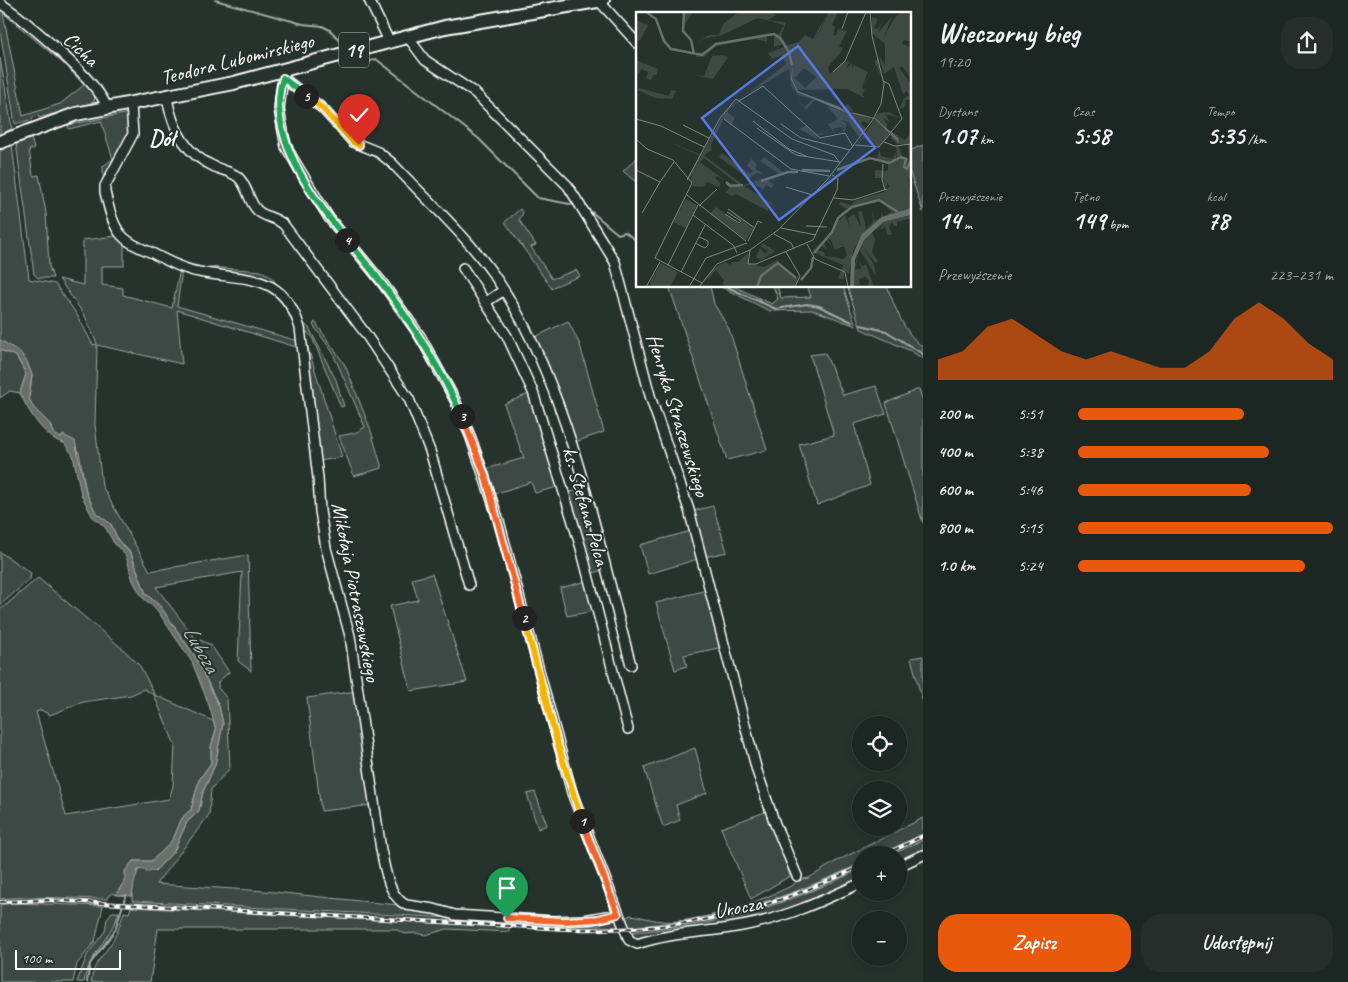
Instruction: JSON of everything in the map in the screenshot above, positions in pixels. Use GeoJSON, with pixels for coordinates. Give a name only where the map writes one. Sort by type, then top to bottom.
{"type":"FeatureCollection","features":[{"type":"Feature","properties":{"kind":"highway","name":"Teodora Lubomirskiego"},"geometry":{"type":"LineString","coordinates":[[0,142],[76,114],[167,98],[282,74],[407,36],[485,19],[601,0]]}},
{"type":"Feature","properties":{"kind":"street"},"geometry":{"type":"LineString","coordinates":[[369,0],[389,41]]}},
{"type":"Feature","properties":{"kind":"street"},"geometry":{"type":"LineString","coordinates":[[601,0],[636,42]]}},
{"type":"Feature","properties":{"kind":"street","name":"Cicha"},"geometry":{"type":"LineString","coordinates":[[0,3],[15,13],[101,93],[107,108]]}},
{"type":"Feature","properties":{"kind":"street","name":"Henryka Straszewskiego"},"geometry":{"type":"LineString","coordinates":[[407,36],[425,60],[475,93],[568,186],[615,262],[651,398],[689,510],[757,771],[774,824],[797,876]]}},
{"type":"Feature","properties":{"kind":"street"},"geometry":{"type":"LineString","coordinates":[[282,74],[279,109],[286,147],[329,218],[381,281],[420,336],[451,392],[471,438],[499,521],[572,793],[618,914]]}},
{"type":"Feature","properties":{"kind":"street","name":"ks. Stefana Pelca"},"geometry":{"type":"LineString","coordinates":[[282,74],[322,108],[353,142],[378,152],[392,163],[474,251],[504,290],[534,345],[565,425],[631,665]]}},
{"type":"Feature","properties":{"kind":"street"},"geometry":{"type":"LineString","coordinates":[[167,98],[172,120],[184,142],[204,162],[237,177],[243,182],[253,205],[259,212],[279,220],[284,225],[366,332],[408,399],[430,450],[469,585]]}},
{"type":"Feature","properties":{"kind":"street","name":"Mikołaja Piotraszewskiego"},"geometry":{"type":"LineString","coordinates":[[131,104],[134,124],[133,134],[105,186],[105,192],[117,230],[133,245],[182,267],[198,272],[237,276],[262,283],[283,298],[296,316],[300,328],[326,548],[350,636],[381,850],[388,879],[398,899],[406,905],[472,917],[564,921],[598,919],[618,914]]}},
{"type":"Feature","properties":{"kind":"street","name":"ks. Stefana Pelca"},"geometry":{"type":"LineString","coordinates":[[463,268],[507,336],[533,392],[581,548],[628,729]]}},
{"type":"Feature","properties":{"kind":"street"},"geometry":{"type":"LineString","coordinates":[[486,302],[504,290]]}},
{"type":"Feature","properties":{"kind":"street"},"geometry":{"type":"LineString","coordinates":[[907,862],[923,855]]}},
{"type":"Feature","properties":{"kind":"street","name":"Urocza"},"geometry":{"type":"LineString","coordinates":[[618,914],[628,940],[637,944],[673,934],[741,926],[796,912],[852,887]]}},
{"type":"Feature","properties":{"kind":"shaded area"},"geometry":{"type":"Polygon","coordinates":[[[0,7],[67,63],[65,65],[3,13],[23,116],[60,104],[84,85],[69,69],[71,67],[90,85],[95,95],[94,102],[39,118],[38,115],[33,117],[33,119],[15,124],[0,30],[0,7]]]}},
{"type":"Feature","properties":{"kind":"shaded area"},"geometry":{"type":"Polygon","coordinates":[[[0,58],[12,128],[0,136],[0,58]]]}},
{"type":"Feature","properties":{"kind":"shaded area"},"geometry":{"type":"Polygon","coordinates":[[[129,113],[131,133],[105,179],[103,179],[103,166],[113,159],[101,121],[69,129],[68,125],[129,113]]]}},
{"type":"Feature","properties":{"kind":"shaded area"},"geometry":{"type":"Polygon","coordinates":[[[31,138],[34,149],[29,150],[33,176],[39,175],[46,213],[49,266],[53,278],[38,278],[34,274],[16,143],[31,138]]]}},
{"type":"Feature","properties":{"kind":"shaded area"},"geometry":{"type":"Polygon","coordinates":[[[12,145],[29,279],[55,284],[76,313],[93,345],[97,344],[85,316],[59,279],[83,285],[83,240],[117,236],[124,245],[124,266],[102,266],[102,285],[123,288],[123,295],[172,308],[180,269],[182,270],[177,306],[298,341],[299,348],[177,310],[182,364],[97,345],[95,425],[102,486],[150,571],[248,555],[251,671],[238,661],[242,572],[156,587],[194,637],[211,645],[229,672],[218,682],[218,688],[227,698],[230,768],[211,789],[209,815],[156,884],[264,891],[398,905],[401,908],[423,909],[471,918],[617,917],[620,927],[132,901],[133,883],[138,870],[155,871],[174,851],[187,822],[199,811],[203,792],[215,765],[223,723],[219,706],[196,658],[160,606],[146,594],[131,553],[118,540],[111,524],[96,513],[86,492],[79,452],[53,433],[50,424],[33,407],[29,398],[32,375],[27,362],[0,340],[0,151],[12,145]]]}},
{"type":"Feature","properties":{"kind":"shaded area"},"geometry":{"type":"Polygon","coordinates":[[[923,145],[923,212],[911,176],[911,150],[923,145]]]}},
{"type":"Feature","properties":{"kind":"shaded area"},"geometry":{"type":"Polygon","coordinates":[[[636,159],[636,182],[623,171],[636,159]]]}},
{"type":"Feature","properties":{"kind":"shaded area"},"geometry":{"type":"Polygon","coordinates":[[[520,209],[523,213],[519,220],[536,245],[531,247],[552,279],[576,270],[580,276],[552,289],[505,222],[520,209]]]}},
{"type":"Feature","properties":{"kind":"shaded area"},"geometry":{"type":"Polygon","coordinates":[[[208,267],[261,271],[269,275],[278,285],[273,281],[270,284],[210,271],[208,267]]]}},
{"type":"Feature","properties":{"kind":"shaded area"},"geometry":{"type":"Polygon","coordinates":[[[670,288],[710,288],[714,304],[729,329],[767,450],[727,460],[670,288]]]}},
{"type":"Feature","properties":{"kind":"shaded area"},"geometry":{"type":"Polygon","coordinates":[[[723,288],[737,288],[772,304],[778,299],[774,288],[778,288],[781,298],[811,297],[808,288],[844,288],[856,326],[813,310],[770,311],[723,288]]]}},
{"type":"Feature","properties":{"kind":"shaded area"},"geometry":{"type":"Polygon","coordinates":[[[848,288],[888,288],[905,328],[916,342],[923,347],[923,359],[911,351],[861,329],[848,288]]]}},
{"type":"Feature","properties":{"kind":"shaded area"},"geometry":{"type":"Polygon","coordinates":[[[568,321],[580,345],[604,432],[572,443],[533,338],[568,321]]]}},
{"type":"Feature","properties":{"kind":"shaded area"},"geometry":{"type":"Polygon","coordinates":[[[315,322],[345,365],[370,428],[382,468],[354,476],[339,436],[355,433],[365,427],[332,351],[313,325],[315,322]]]}},
{"type":"Feature","properties":{"kind":"shaded area"},"geometry":{"type":"Polygon","coordinates":[[[303,323],[309,328],[336,380],[344,406],[341,407],[312,337],[304,329],[303,323]]]}},
{"type":"Feature","properties":{"kind":"shaded area"},"geometry":{"type":"Polygon","coordinates":[[[305,338],[342,457],[320,461],[305,338]]]}},
{"type":"Feature","properties":{"kind":"shaded area"},"geometry":{"type":"Polygon","coordinates":[[[0,340],[20,352],[27,362],[32,375],[29,398],[33,407],[50,424],[53,433],[61,438],[63,435],[75,441],[86,492],[96,513],[111,524],[118,540],[131,554],[146,594],[160,606],[196,658],[219,706],[223,724],[215,765],[203,792],[199,811],[187,822],[174,851],[155,871],[138,870],[132,896],[116,895],[125,880],[125,871],[133,861],[151,861],[164,850],[174,837],[182,819],[191,810],[199,780],[211,763],[211,747],[216,730],[209,705],[192,662],[157,610],[142,597],[133,581],[126,556],[114,543],[105,527],[92,516],[81,494],[73,455],[64,443],[50,436],[32,416],[20,393],[26,374],[16,356],[0,350],[0,340]]]}},
{"type":"Feature","properties":{"kind":"shaded area"},"geometry":{"type":"Polygon","coordinates":[[[0,350],[16,356],[26,374],[20,393],[10,391],[0,398],[0,350]]]}},
{"type":"Feature","properties":{"kind":"shaded area"},"geometry":{"type":"Polygon","coordinates":[[[825,353],[843,395],[876,386],[886,414],[854,424],[870,485],[817,505],[799,444],[834,435],[810,355],[825,353]]]}},
{"type":"Feature","properties":{"kind":"shaded area"},"geometry":{"type":"Polygon","coordinates":[[[919,389],[923,402],[923,523],[886,403],[919,389]]]}},
{"type":"Feature","properties":{"kind":"shaded area"},"geometry":{"type":"Polygon","coordinates":[[[531,393],[561,486],[535,493],[531,482],[494,494],[486,469],[524,458],[504,404],[531,393]]]}},
{"type":"Feature","properties":{"kind":"shaded area"},"geometry":{"type":"Polygon","coordinates":[[[581,489],[603,570],[590,574],[567,493],[581,489]]]}},
{"type":"Feature","properties":{"kind":"shaded area"},"geometry":{"type":"Polygon","coordinates":[[[713,506],[727,552],[704,557],[693,511],[713,506]]]}},
{"type":"Feature","properties":{"kind":"shaded area"},"geometry":{"type":"Polygon","coordinates":[[[691,531],[698,559],[648,574],[640,545],[691,531]]]}},
{"type":"Feature","properties":{"kind":"shaded area"},"geometry":{"type":"Polygon","coordinates":[[[0,552],[31,573],[30,579],[0,605],[0,552]]]}},
{"type":"Feature","properties":{"kind":"shaded area"},"geometry":{"type":"Polygon","coordinates":[[[432,574],[467,682],[411,691],[390,606],[418,600],[412,579],[432,574]]]}},
{"type":"Feature","properties":{"kind":"shaded area"},"geometry":{"type":"Polygon","coordinates":[[[38,578],[124,650],[140,666],[155,695],[213,721],[216,730],[211,747],[211,763],[199,780],[191,810],[182,819],[167,847],[151,861],[133,861],[126,871],[125,880],[116,895],[113,893],[107,899],[27,897],[0,899],[0,610],[38,578]],[[144,689],[131,695],[83,702],[50,715],[41,710],[36,712],[66,816],[169,799],[173,786],[175,745],[154,695],[144,689]]]}},
{"type":"Feature","properties":{"kind":"shaded area"},"geometry":{"type":"Polygon","coordinates":[[[587,581],[594,611],[567,616],[560,588],[587,581]]]}},
{"type":"Feature","properties":{"kind":"shaded area"},"geometry":{"type":"Polygon","coordinates":[[[707,590],[724,647],[684,655],[687,666],[675,670],[656,603],[707,590]]]}},
{"type":"Feature","properties":{"kind":"shaded area"},"geometry":{"type":"Polygon","coordinates":[[[923,656],[923,703],[911,658],[923,656]]]}},
{"type":"Feature","properties":{"kind":"shaded area"},"geometry":{"type":"Polygon","coordinates":[[[357,691],[373,805],[321,811],[307,698],[357,691]]]}},
{"type":"Feature","properties":{"kind":"shaded area"},"geometry":{"type":"Polygon","coordinates":[[[695,748],[707,793],[676,805],[680,820],[663,827],[644,768],[695,748]]]}},
{"type":"Feature","properties":{"kind":"shaded area"},"geometry":{"type":"Polygon","coordinates":[[[535,792],[547,825],[538,829],[527,794],[535,792]]]}},
{"type":"Feature","properties":{"kind":"shaded area"},"geometry":{"type":"Polygon","coordinates":[[[768,811],[790,876],[751,899],[721,828],[768,811]]]}},
{"type":"Feature","properties":{"kind":"shaded area"},"geometry":{"type":"Polygon","coordinates":[[[923,818],[923,834],[897,846],[867,846],[887,836],[907,836],[907,826],[923,818]]]}},
{"type":"Feature","properties":{"kind":"shaded area"},"geometry":{"type":"Polygon","coordinates":[[[923,834],[923,840],[907,848],[897,846],[923,834]]]}},
{"type":"Feature","properties":{"kind":"shaded area"},"geometry":{"type":"Polygon","coordinates":[[[923,840],[923,853],[907,861],[907,848],[923,840]]]}},
{"type":"Feature","properties":{"kind":"shaded area"},"geometry":{"type":"Polygon","coordinates":[[[852,854],[852,867],[831,877],[775,899],[710,916],[764,898],[793,885],[798,880],[809,878],[852,854]]]}},
{"type":"Feature","properties":{"kind":"shaded area"},"geometry":{"type":"Polygon","coordinates":[[[852,867],[852,873],[811,893],[747,915],[710,924],[628,932],[457,926],[131,907],[132,901],[626,927],[676,923],[756,906],[795,892],[852,867]]]}},
{"type":"Feature","properties":{"kind":"shaded area"},"geometry":{"type":"Polygon","coordinates":[[[852,873],[852,885],[765,919],[644,939],[632,940],[628,932],[720,920],[776,904],[852,873]]]}},
{"type":"Feature","properties":{"kind":"shaded area"},"geometry":{"type":"Polygon","coordinates":[[[12,903],[103,906],[95,941],[77,964],[73,982],[0,982],[0,905],[12,903]]]}},
{"type":"Feature","properties":{"kind":"shaded area"},"geometry":{"type":"Polygon","coordinates":[[[131,907],[509,927],[509,932],[447,929],[426,935],[405,934],[395,929],[158,929],[150,982],[91,982],[96,965],[115,937],[124,912],[129,913],[131,907]]]}},
{"type":"Feature","properties":{"kind":"shaded area"},"geometry":{"type":"Polygon","coordinates":[[[112,912],[119,912],[111,930],[90,964],[84,982],[77,982],[87,955],[105,931],[107,919],[112,912]]]}},
{"type":"Feature","properties":{"kind":"shaded area"},"geometry":{"type":"Polygon","coordinates":[[[630,915],[661,921],[685,920],[626,927],[624,919],[630,915]]]}},
{"type":"Feature","properties":{"kind":"waterway"},"geometry":{"type":"LineString","coordinates":[[215,0],[303,24],[322,26],[330,30],[344,45]]}},
{"type":"Feature","properties":{"kind":"waterway"},"geometry":{"type":"LineString","coordinates":[[356,58],[365,63],[376,59],[478,138],[538,198],[575,205]]}},
{"type":"Feature","properties":{"kind":"waterway"},"geometry":{"type":"LineString","coordinates":[[587,208],[618,234],[625,232],[636,240]]}},
{"type":"Feature","properties":{"kind":"waterway"},"geometry":{"type":"LineString","coordinates":[[729,288],[776,309],[807,304],[819,306],[852,322]]}},
{"type":"Feature","properties":{"kind":"waterway"},"geometry":{"type":"LineString","coordinates":[[861,325],[886,331],[923,354]]}},
{"type":"Feature","properties":{"kind":"waterway","name":"Lubcza"},"geometry":{"type":"LineString","coordinates":[[87,982],[90,964],[115,930],[126,895]]}},
{"type":"Feature","properties":{"kind":"railway"},"geometry":{"type":"LineString","coordinates":[[902,846],[923,836]]}},
{"type":"Feature","properties":{"kind":"railway"},"geometry":{"type":"LineString","coordinates":[[0,902],[47,900],[564,929],[606,929],[681,924],[752,909],[823,883],[852,870]]}},
{"type":"Feature","properties":{"kind":"district","name":"Dół"},"geometry":{"type":"Point","coordinates":[162,139]}},
{"type":"Feature","properties":{"kind":"route"},"geometry":{"type":"LineString","coordinates":[[359,145],[347,136],[322,108],[283,78],[279,109],[286,147],[329,218],[381,281],[420,336],[455,400],[471,438],[499,521],[572,793],[600,871],[618,914],[598,919],[564,921],[507,918]]}}]}
